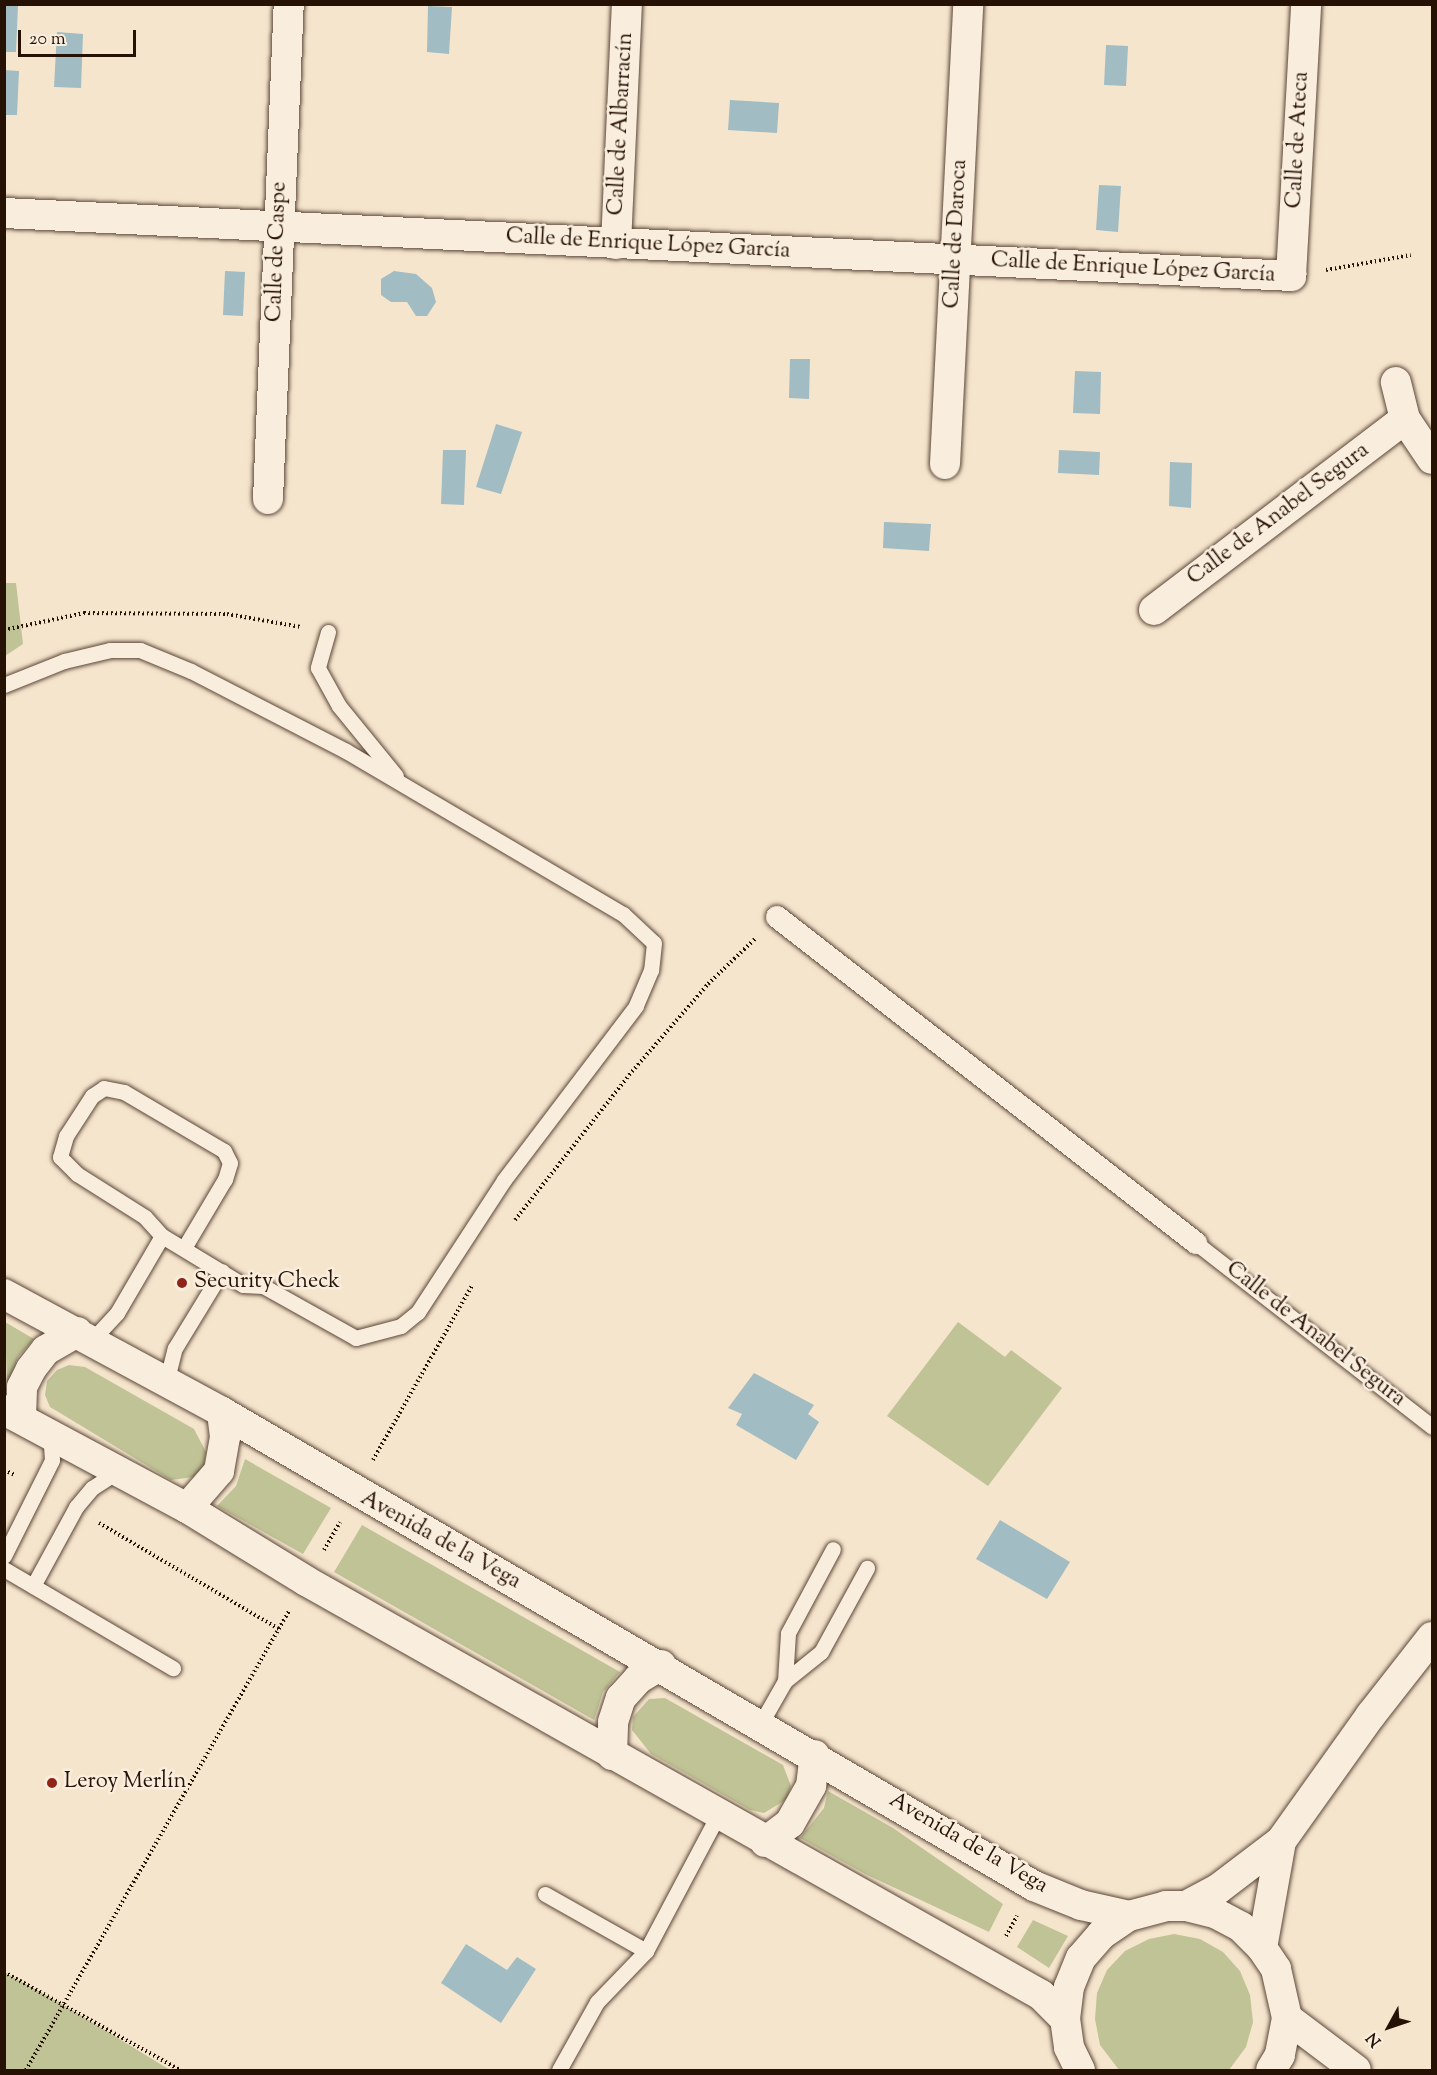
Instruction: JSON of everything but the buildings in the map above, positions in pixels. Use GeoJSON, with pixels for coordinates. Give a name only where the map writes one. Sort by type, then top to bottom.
{"type":"FeatureCollection","features":[{"type":"Feature","properties":{"kind":"street","name":"Calle de Caspe"},"geometry":{"type":"LineString","coordinates":[[268,499],[289,4]]}},
{"type":"Feature","properties":{"kind":"street","name":"Calle de Albarracín"},"geometry":{"type":"LineString","coordinates":[[616,244],[627,4]]}},
{"type":"Feature","properties":{"kind":"street","name":"Calle de Daroca"},"geometry":{"type":"LineString","coordinates":[[945,464],[968,4]]}},
{"type":"Feature","properties":{"kind":"street","name":"Calle de Ateca"},"geometry":{"type":"LineString","coordinates":[[1292,276],[1306,4]]}},
{"type":"Feature","properties":{"kind":"street","name":"Calle de Enrique López García"},"geometry":{"type":"LineString","coordinates":[[4,213],[1292,276]]}},
{"type":"Feature","properties":{"kind":"street"},"geometry":{"type":"LineString","coordinates":[[1396,382],[1405,420],[1432,459]]}},
{"type":"Feature","properties":{"kind":"street","name":"Calle de Anabel Segura"},"geometry":{"type":"LineString","coordinates":[[1154,610],[1405,420]]}},
{"type":"Feature","properties":{"kind":"street"},"geometry":{"type":"LineString","coordinates":[[777,917],[1196,1243]]}},
{"type":"Feature","properties":{"kind":"street","name":"Avenida de la Vega"},"geometry":{"type":"LineString","coordinates":[[4,1294],[222,1412],[357,1494],[761,1723],[1034,1886],[1081,1905],[1129,1916]]}},
{"type":"Feature","properties":{"kind":"street"},"geometry":{"type":"LineString","coordinates":[[84,1337],[46,1350],[22,1387],[13,1414],[187,1508],[306,1581],[765,1842],[989,1965],[1041,1995],[1065,2019]]}},
{"type":"Feature","properties":{"kind":"street"},"geometry":{"type":"LineString","coordinates":[[187,1508],[219,1471],[225,1437],[222,1412]]}},
{"type":"Feature","properties":{"kind":"street"},"geometry":{"type":"LineString","coordinates":[[1186,1906],[1218,1888],[1281,1841],[1371,1714],[1432,1637]]}},
{"type":"Feature","properties":{"kind":"street"},"geometry":{"type":"LineString","coordinates":[[612,1755],[613,1722],[621,1698],[638,1679],[661,1665]]}},
{"type":"Feature","properties":{"kind":"street"},"geometry":{"type":"LineString","coordinates":[[765,1842],[790,1822],[811,1786],[815,1755]]}},
{"type":"Feature","properties":{"kind":"street"},"geometry":{"type":"LineString","coordinates":[[1262,1948],[1281,1841]]}},
{"type":"Feature","properties":{"kind":"street"},"geometry":{"type":"LineString","coordinates":[[1080,2070],[1069,2047],[1065,2019],[1069,1987],[1081,1958],[1102,1934],[1129,1916],[1166,1906],[1186,1906],[1215,1913],[1241,1927],[1262,1948],[1276,1969],[1287,2018],[1280,2055],[1271,2070]]}},
{"type":"Feature","properties":{"kind":"street"},"geometry":{"type":"LineString","coordinates":[[1287,2018],[1356,2070]]}},
{"type":"Feature","properties":{"kind":"lane"},"geometry":{"type":"LineString","coordinates":[[328,632],[318,668],[339,706],[404,786]]}},
{"type":"Feature","properties":{"kind":"lane"},"geometry":{"type":"LineString","coordinates":[[4,685],[64,661],[110,650],[140,650],[191,671],[404,786],[623,914],[654,943],[651,970],[636,1006],[504,1180],[418,1312],[401,1326],[356,1338],[263,1286],[243,1285],[162,1236],[145,1216],[77,1174],[60,1157],[66,1136],[92,1096],[104,1088],[124,1092],[224,1151],[230,1163],[225,1179],[183,1248]]}},
{"type":"Feature","properties":{"kind":"lane"},"geometry":{"type":"LineString","coordinates":[[84,1337],[117,1313],[162,1236]]}},
{"type":"Feature","properties":{"kind":"lane","name":"Calle de Anabel Segura"},"geometry":{"type":"LineString","coordinates":[[1196,1243],[1432,1427]]}},
{"type":"Feature","properties":{"kind":"lane"},"geometry":{"type":"LineString","coordinates":[[166,1383],[175,1348],[222,1271]]}},
{"type":"Feature","properties":{"kind":"lane"},"geometry":{"type":"LineString","coordinates":[[4,1556],[41,1488],[52,1460],[50,1434]]}},
{"type":"Feature","properties":{"kind":"lane"},"geometry":{"type":"LineString","coordinates":[[33,1586],[76,1507],[92,1488],[118,1471]]}},
{"type":"Feature","properties":{"kind":"lane"},"geometry":{"type":"LineString","coordinates":[[785,1681],[788,1633],[833,1549]]}},
{"type":"Feature","properties":{"kind":"lane"},"geometry":{"type":"LineString","coordinates":[[761,1723],[785,1681],[821,1652],[867,1568]]}},
{"type":"Feature","properties":{"kind":"lane"},"geometry":{"type":"LineString","coordinates":[[4,1569],[173,1668]]}},
{"type":"Feature","properties":{"kind":"lane"},"geometry":{"type":"LineString","coordinates":[[559,2070],[597,2002],[646,1951],[718,1815]]}},
{"type":"Feature","properties":{"kind":"lane"},"geometry":{"type":"LineString","coordinates":[[545,1894],[646,1951]]}},
{"type":"Feature","properties":{"kind":"path"},"geometry":{"type":"LineString","coordinates":[[1292,276],[1411,255]]}},
{"type":"Feature","properties":{"kind":"path"},"geometry":{"type":"LineString","coordinates":[[4,630],[84,613],[227,614],[328,632]]}},
{"type":"Feature","properties":{"kind":"path"},"geometry":{"type":"LineString","coordinates":[[513,1222],[701,992],[777,917]]}},
{"type":"Feature","properties":{"kind":"path"},"geometry":{"type":"LineString","coordinates":[[26,2070],[357,1494],[379,1448],[475,1282]]}},
{"type":"Feature","properties":{"kind":"path"},"geometry":{"type":"LineString","coordinates":[[4,1470],[41,1488]]}},
{"type":"Feature","properties":{"kind":"path"},"geometry":{"type":"LineString","coordinates":[[76,1507],[130,1545],[279,1629]]}},
{"type":"Feature","properties":{"kind":"path"},"geometry":{"type":"LineString","coordinates":[[989,1965],[1034,1886]]}},
{"type":"Feature","properties":{"kind":"path"},"geometry":{"type":"LineString","coordinates":[[4,1972],[180,2070]]}},
{"type":"Feature","properties":{"kind":"green space"},"geometry":{"type":"Polygon","coordinates":[[[5,583],[16,583],[23,644],[5,656],[5,583]]]}},
{"type":"Feature","properties":{"kind":"green space"},"geometry":{"type":"Polygon","coordinates":[[[5,1322],[34,1339],[18,1357],[7,1385],[5,1322]]]}},
{"type":"Feature","properties":{"kind":"green space"},"geometry":{"type":"Polygon","coordinates":[[[958,1322],[1005,1357],[1011,1350],[1062,1388],[988,1486],[887,1416],[958,1322]]]}},
{"type":"Feature","properties":{"kind":"green space"},"geometry":{"type":"Polygon","coordinates":[[[69,1365],[85,1367],[194,1429],[206,1452],[204,1465],[194,1477],[171,1480],[50,1407],[45,1395],[47,1381],[57,1370],[69,1365]]]}},
{"type":"Feature","properties":{"kind":"green space"},"geometry":{"type":"Polygon","coordinates":[[[245,1459],[331,1508],[303,1554],[217,1506],[236,1486],[245,1459]]]}},
{"type":"Feature","properties":{"kind":"green space"},"geometry":{"type":"Polygon","coordinates":[[[362,1525],[620,1672],[603,1692],[594,1720],[334,1572],[362,1525]]]}},
{"type":"Feature","properties":{"kind":"green space"},"geometry":{"type":"Polygon","coordinates":[[[665,1698],[783,1765],[791,1786],[787,1799],[764,1813],[750,1810],[651,1754],[632,1730],[633,1717],[649,1699],[665,1698]]]}},
{"type":"Feature","properties":{"kind":"green space"},"geometry":{"type":"Polygon","coordinates":[[[828,1791],[893,1828],[1003,1904],[989,1932],[865,1874],[800,1838],[824,1808],[828,1791]]]}},
{"type":"Feature","properties":{"kind":"green space"},"geometry":{"type":"Polygon","coordinates":[[[1033,1920],[1068,1936],[1049,1968],[1017,1947],[1033,1920]]]}},
{"type":"Feature","properties":{"kind":"green space"},"geometry":{"type":"Polygon","coordinates":[[[1174,1934],[1200,1939],[1223,1952],[1240,1971],[1250,1995],[1253,2022],[1246,2047],[1229,2070],[1119,2070],[1100,2045],[1095,2019],[1097,1993],[1107,1970],[1125,1951],[1149,1939],[1174,1934]]]}},
{"type":"Feature","properties":{"kind":"green space"},"geometry":{"type":"Polygon","coordinates":[[[4,1972],[64,2005],[170,2070],[5,2070],[4,1972]]]}},
{"type":"Feature","properties":{"kind":"water"},"geometry":{"type":"Polygon","coordinates":[[[5,4],[18,5],[16,52],[5,52],[5,4]]]}},
{"type":"Feature","properties":{"kind":"water"},"geometry":{"type":"Polygon","coordinates":[[[428,6],[452,7],[449,54],[427,52],[428,6]]]}},
{"type":"Feature","properties":{"kind":"water"},"geometry":{"type":"Polygon","coordinates":[[[57,32],[83,34],[81,88],[54,87],[57,32]]]}},
{"type":"Feature","properties":{"kind":"water"},"geometry":{"type":"Polygon","coordinates":[[[1106,45],[1128,46],[1126,86],[1104,85],[1106,45]]]}},
{"type":"Feature","properties":{"kind":"water"},"geometry":{"type":"Polygon","coordinates":[[[4,70],[19,71],[17,115],[5,115],[4,70]]]}},
{"type":"Feature","properties":{"kind":"water"},"geometry":{"type":"Polygon","coordinates":[[[730,100],[779,103],[777,133],[728,130],[730,100]]]}},
{"type":"Feature","properties":{"kind":"water"},"geometry":{"type":"Polygon","coordinates":[[[1099,185],[1121,186],[1118,232],[1096,230],[1099,185]]]}},
{"type":"Feature","properties":{"kind":"water"},"geometry":{"type":"Polygon","coordinates":[[[225,271],[245,272],[243,316],[223,315],[225,271]]]}},
{"type":"Feature","properties":{"kind":"water"},"geometry":{"type":"Polygon","coordinates":[[[394,271],[416,274],[432,288],[436,302],[427,316],[416,316],[407,302],[391,302],[381,295],[381,279],[394,271]]]}},
{"type":"Feature","properties":{"kind":"water"},"geometry":{"type":"Polygon","coordinates":[[[790,359],[810,359],[809,399],[789,398],[790,359]]]}},
{"type":"Feature","properties":{"kind":"water"},"geometry":{"type":"Polygon","coordinates":[[[1075,371],[1101,372],[1100,414],[1073,413],[1075,371]]]}},
{"type":"Feature","properties":{"kind":"water"},"geometry":{"type":"Polygon","coordinates":[[[496,424],[522,432],[501,494],[476,487],[496,424]]]}},
{"type":"Feature","properties":{"kind":"water"},"geometry":{"type":"Polygon","coordinates":[[[443,450],[466,450],[464,505],[441,504],[443,450]]]}},
{"type":"Feature","properties":{"kind":"water"},"geometry":{"type":"Polygon","coordinates":[[[1059,450],[1100,452],[1099,475],[1058,473],[1059,450]]]}},
{"type":"Feature","properties":{"kind":"water"},"geometry":{"type":"Polygon","coordinates":[[[1170,462],[1192,463],[1191,508],[1169,506],[1170,462]]]}},
{"type":"Feature","properties":{"kind":"water"},"geometry":{"type":"Polygon","coordinates":[[[884,522],[931,524],[929,551],[883,548],[884,522]]]}},
{"type":"Feature","properties":{"kind":"water"},"geometry":{"type":"Polygon","coordinates":[[[754,1373],[814,1405],[808,1414],[819,1422],[796,1460],[736,1425],[742,1414],[728,1408],[754,1373]]]}},
{"type":"Feature","properties":{"kind":"water"},"geometry":{"type":"Polygon","coordinates":[[[1000,1520],[1070,1562],[1047,1599],[976,1559],[1000,1520]]]}},
{"type":"Feature","properties":{"kind":"water"},"geometry":{"type":"Polygon","coordinates":[[[466,1944],[507,1970],[517,1957],[536,1969],[501,2023],[441,1983],[466,1944]]]}},
{"type":"Feature","properties":{"kind":"place","name":"Security Check"},"geometry":{"type":"Point","coordinates":[182,1283]}},
{"type":"Feature","properties":{"kind":"place","name":"Leroy Merlín"},"geometry":{"type":"Point","coordinates":[52,1783]}}]}
